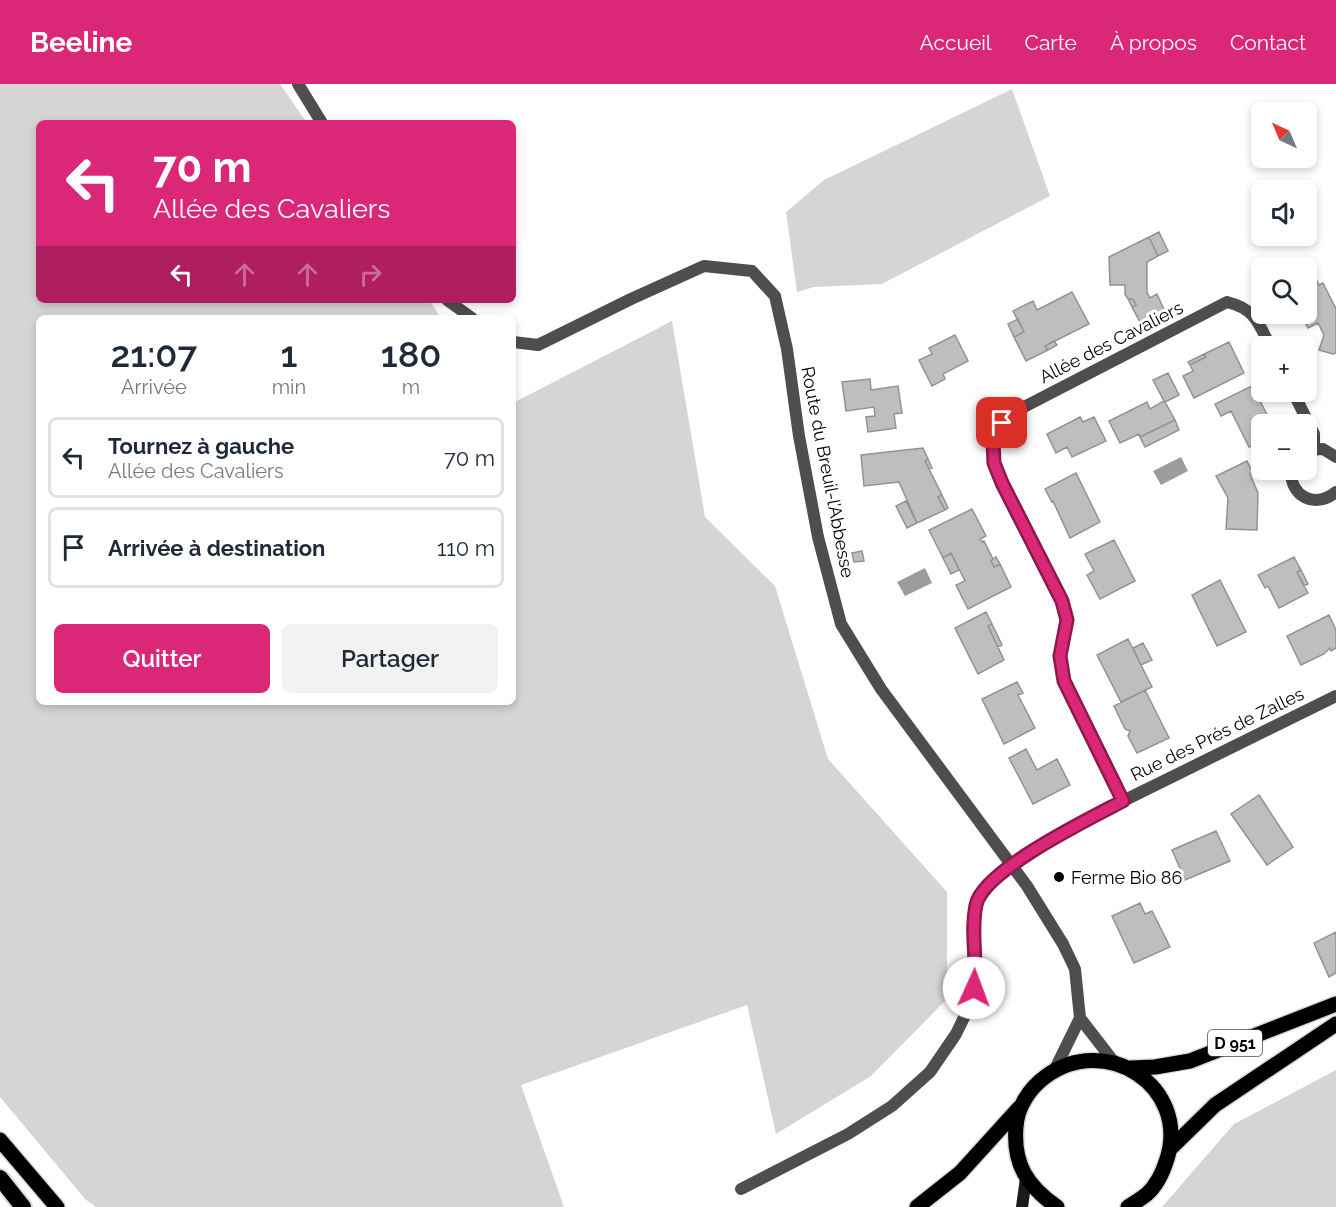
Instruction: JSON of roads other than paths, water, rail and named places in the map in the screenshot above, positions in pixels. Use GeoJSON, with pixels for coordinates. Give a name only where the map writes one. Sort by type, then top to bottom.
{"type":"FeatureCollection","features":[{"type":"Feature","properties":{"kind":"highway"},"geometry":{"type":"LineString","coordinates":[[0,1178],[23,1207]]}},
{"type":"Feature","properties":{"kind":"main road","name":"D 951"},"geometry":{"type":"LineString","coordinates":[[1130,1068],[1155,1067],[1190,1061],[1336,1004]]}},
{"type":"Feature","properties":{"kind":"main road","name":"D 951"},"geometry":{"type":"LineString","coordinates":[[1171,1148],[1215,1105],[1336,1023]]}},
{"type":"Feature","properties":{"kind":"main road"},"geometry":{"type":"LineString","coordinates":[[917,1207],[960,1173],[1023,1103],[1036,1084],[1055,1069],[1074,1062],[1094,1059],[1114,1062],[1130,1068],[1149,1082],[1163,1101],[1170,1124],[1171,1148],[1163,1173],[1147,1194],[1128,1207]]}},
{"type":"Feature","properties":{"kind":"main road"},"geometry":{"type":"LineString","coordinates":[[1023,1103],[1016,1122],[1015,1141],[1018,1160],[1026,1178],[1040,1195],[1057,1207]]}},
{"type":"Feature","properties":{"kind":"main road"},"geometry":{"type":"LineString","coordinates":[[0,1140],[57,1207]]}},
{"type":"Feature","properties":{"kind":"main road"},"geometry":{"type":"LineString","coordinates":[[1022,1207],[1026,1178]]}},
{"type":"Feature","properties":{"kind":"street"},"geometry":{"type":"LineString","coordinates":[[298,84],[320,120]]}},
{"type":"Feature","properties":{"kind":"street","name":"Route du Breuil-l’Abbesse"},"geometry":{"type":"LineString","coordinates":[[516,342],[538,345],[704,266],[752,271],[775,296],[787,349],[799,436],[818,537],[841,624],[881,689],[1027,886],[1063,944],[1075,969],[1080,1018]]}},
{"type":"Feature","properties":{"kind":"street","name":"Allée des Cavaliers"},"geometry":{"type":"LineString","coordinates":[[1123,801],[1064,681],[1060,656],[1067,620],[1062,601],[1002,483],[994,463],[993,441],[1002,423],[1022,408],[1227,302],[1244,307],[1258,322],[1265,336]]}},
{"type":"Feature","properties":{"kind":"street"},"geometry":{"type":"LineString","coordinates":[[451,303],[468,315]]}},
{"type":"Feature","properties":{"kind":"street"},"geometry":{"type":"LineString","coordinates":[[1317,448],[1323,448],[1336,457]]}},
{"type":"Feature","properties":{"kind":"street"},"geometry":{"type":"LineString","coordinates":[[1292,480],[1293,485],[1304,497],[1321,500],[1336,492]]}},
{"type":"Feature","properties":{"kind":"street","name":"Rue des Prés de Zalles"},"geometry":{"type":"LineString","coordinates":[[741,1190],[848,1134],[892,1106],[930,1072],[956,1034],[972,1001],[976,974],[974,936],[976,903],[992,881],[1041,844],[1336,696]]}},
{"type":"Feature","properties":{"kind":"street"},"geometry":{"type":"LineString","coordinates":[[1055,1069],[1080,1018],[1114,1062]]}},
{"type":"Feature","properties":{"kind":"place","name":"Ferme Bio 86"},"geometry":{"type":"Point","coordinates":[1059,877]}}]}
